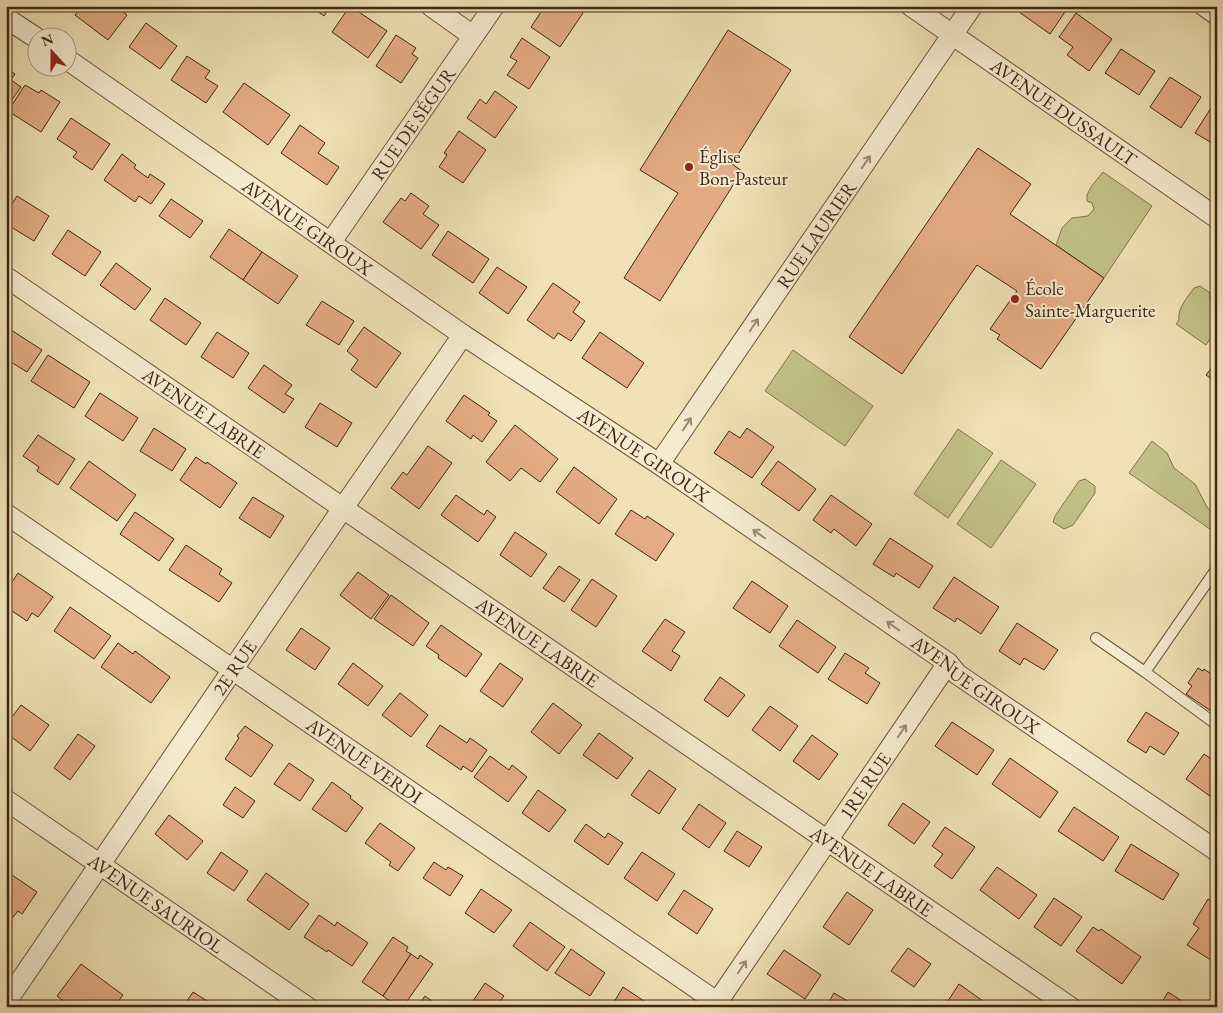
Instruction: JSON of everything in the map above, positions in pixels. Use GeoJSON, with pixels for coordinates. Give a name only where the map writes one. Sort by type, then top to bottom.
{"type":"FeatureCollection","features":[{"type":"Feature","properties":{"kind":"street"},"geometry":{"type":"LineString","coordinates":[[431,6],[473,36]]}},
{"type":"Feature","properties":{"kind":"street","name":"RUE DE SÉGUR"},"geometry":{"type":"LineString","coordinates":[[331,242],[494,6]]}},
{"type":"Feature","properties":{"kind":"street","name":"AVENUE DUSSAULT"},"geometry":{"type":"LineString","coordinates":[[911,6],[1217,218]]}},
{"type":"Feature","properties":{"kind":"street","name":"RUE LAURIER"},"geometry":{"type":"LineString","coordinates":[[659,464],[972,6]]}},
{"type":"Feature","properties":{"kind":"street"},"geometry":{"type":"LineString","coordinates":[[6,18],[28,32]]}},
{"type":"Feature","properties":{"kind":"street","name":"AVENUE GIROUX"},"geometry":{"type":"LineString","coordinates":[[78,67],[463,335],[659,464],[948,663],[957,674],[1217,852]]}},
{"type":"Feature","properties":{"kind":"street","name":"AVENUE LABRIE"},"geometry":{"type":"LineString","coordinates":[[6,277],[1070,1007]]}},
{"type":"Feature","properties":{"kind":"street","name":"2E RUE"},"geometry":{"type":"LineString","coordinates":[[6,1002],[463,335]]}},
{"type":"Feature","properties":{"kind":"street","name":"AVENUE VERDI"},"geometry":{"type":"LineString","coordinates":[[6,514],[234,669],[718,1005]]}},
{"type":"Feature","properties":{"kind":"street","name":"1RE RUE"},"geometry":{"type":"LineString","coordinates":[[718,1005],[948,663]]}},
{"type":"Feature","properties":{"kind":"street","name":"AVENUE SAURIOL"},"geometry":{"type":"LineString","coordinates":[[6,800],[307,1007]]}},
{"type":"Feature","properties":{"kind":"lane"},"geometry":{"type":"LineString","coordinates":[[1196,6],[1217,21]]}},
{"type":"Feature","properties":{"kind":"lane"},"geometry":{"type":"LineString","coordinates":[[1145,672],[1217,568]]}},
{"type":"Feature","properties":{"kind":"lane"},"geometry":{"type":"LineString","coordinates":[[1096,638],[1217,725]]}},
{"type":"Feature","properties":{"kind":"shaded area"},"geometry":{"type":"Polygon","coordinates":[[[1103,172],[1152,206],[1104,278],[1056,245],[1062,228],[1072,218],[1088,216],[1094,209],[1092,203],[1087,201],[1087,195],[1103,172]]]}},
{"type":"Feature","properties":{"kind":"shaded area"},"geometry":{"type":"Polygon","coordinates":[[[1200,286],[1210,293],[1210,299],[1217,304],[1217,328],[1206,345],[1176,324],[1184,303],[1194,288],[1200,286]]]}},
{"type":"Feature","properties":{"kind":"shaded area"},"geometry":{"type":"Polygon","coordinates":[[[793,350],[873,406],[845,446],[765,391],[793,350]]]}},
{"type":"Feature","properties":{"kind":"shaded area"},"geometry":{"type":"Polygon","coordinates":[[[958,429],[993,453],[948,518],[914,494],[958,429]]]}},
{"type":"Feature","properties":{"kind":"shaded area"},"geometry":{"type":"Polygon","coordinates":[[[1152,441],[1167,453],[1174,468],[1195,484],[1207,507],[1217,518],[1217,534],[1129,473],[1152,441]]]}},
{"type":"Feature","properties":{"kind":"shaded area"},"geometry":{"type":"Polygon","coordinates":[[[1001,460],[1036,484],[991,548],[957,524],[1001,460]]]}},
{"type":"Feature","properties":{"kind":"shaded area"},"geometry":{"type":"Polygon","coordinates":[[[1085,479],[1095,486],[1095,493],[1073,525],[1064,529],[1053,522],[1055,516],[1079,481],[1085,479]]]}},
{"type":"Feature","properties":{"kind":"building"},"geometry":{"type":"Polygon","coordinates":[[[82,6],[115,6],[127,15],[108,40],[75,15],[82,6]]]}},
{"type":"Feature","properties":{"kind":"building"},"geometry":{"type":"Polygon","coordinates":[[[310,6],[331,6],[324,16],[310,6]]]}},
{"type":"Feature","properties":{"kind":"building"},"geometry":{"type":"Polygon","coordinates":[[[350,6],[387,31],[368,58],[332,32],[350,6]]]}},
{"type":"Feature","properties":{"kind":"building"},"geometry":{"type":"Polygon","coordinates":[[[545,6],[550,9],[552,6],[573,6],[583,13],[560,47],[531,27],[545,6]]]}},
{"type":"Feature","properties":{"kind":"building"},"geometry":{"type":"Polygon","coordinates":[[[1023,6],[1069,6],[1050,34],[1019,12],[1023,6]]]}},
{"type":"Feature","properties":{"kind":"building"},"geometry":{"type":"Polygon","coordinates":[[[1076,13],[1112,39],[1089,71],[1067,55],[1073,47],[1059,37],[1076,13]]]}},
{"type":"Feature","properties":{"kind":"building"},"geometry":{"type":"Polygon","coordinates":[[[146,23],[177,46],[160,69],[129,47],[146,23]]]}},
{"type":"Feature","properties":{"kind":"building","name":"Église Bon-Pasteur"},"geometry":{"type":"Polygon","coordinates":[[[728,30],[791,70],[732,164],[742,171],[660,301],[624,278],[678,193],[640,170],[728,30]]]}},
{"type":"Feature","properties":{"kind":"building"},"geometry":{"type":"Polygon","coordinates":[[[396,35],[416,48],[412,54],[418,58],[401,83],[376,66],[396,35]]]}},
{"type":"Feature","properties":{"kind":"building"},"geometry":{"type":"Polygon","coordinates":[[[522,38],[550,57],[529,89],[507,75],[517,61],[510,57],[522,38]]]}},
{"type":"Feature","properties":{"kind":"building"},"geometry":{"type":"Polygon","coordinates":[[[1121,49],[1155,71],[1139,95],[1105,73],[1121,49]]]}},
{"type":"Feature","properties":{"kind":"building"},"geometry":{"type":"Polygon","coordinates":[[[187,56],[210,71],[205,78],[218,86],[206,103],[171,80],[187,56]]]}},
{"type":"Feature","properties":{"kind":"building"},"geometry":{"type":"Polygon","coordinates":[[[6,68],[15,74],[11,80],[21,87],[6,108],[6,68]]]}},
{"type":"Feature","properties":{"kind":"building"},"geometry":{"type":"Polygon","coordinates":[[[1170,77],[1201,97],[1181,128],[1150,107],[1170,77]]]}},
{"type":"Feature","properties":{"kind":"building"},"geometry":{"type":"Polygon","coordinates":[[[244,83],[290,115],[268,145],[223,112],[244,83]]]}},
{"type":"Feature","properties":{"kind":"building"},"geometry":{"type":"Polygon","coordinates":[[[25,85],[39,93],[41,90],[60,102],[41,132],[8,111],[25,85]]]}},
{"type":"Feature","properties":{"kind":"building"},"geometry":{"type":"Polygon","coordinates":[[[495,91],[517,107],[495,138],[467,118],[480,99],[486,104],[495,91]]]}},
{"type":"Feature","properties":{"kind":"building"},"geometry":{"type":"Polygon","coordinates":[[[1211,108],[1217,112],[1217,146],[1195,133],[1211,108]]]}},
{"type":"Feature","properties":{"kind":"building"},"geometry":{"type":"Polygon","coordinates":[[[71,118],[110,144],[92,170],[73,157],[77,152],[57,139],[71,118]]]}},
{"type":"Feature","properties":{"kind":"building"},"geometry":{"type":"Polygon","coordinates":[[[300,125],[325,143],[318,153],[339,167],[327,185],[281,153],[300,125]]]}},
{"type":"Feature","properties":{"kind":"building"},"geometry":{"type":"Polygon","coordinates":[[[459,131],[486,150],[463,183],[439,167],[447,155],[444,153],[459,131]]]}},
{"type":"Feature","properties":{"kind":"building"},"geometry":{"type":"Polygon","coordinates":[[[978,148],[1031,184],[1010,214],[1104,278],[1041,369],[997,339],[1000,335],[990,329],[1017,291],[977,265],[902,374],[849,337],[978,148]]]}},
{"type":"Feature","properties":{"kind":"building"},"geometry":{"type":"Polygon","coordinates":[[[122,154],[136,165],[134,168],[148,178],[150,174],[165,184],[151,204],[139,196],[135,202],[104,180],[122,154]]]}},
{"type":"Feature","properties":{"kind":"building"},"geometry":{"type":"Polygon","coordinates":[[[411,193],[429,206],[423,214],[439,225],[421,249],[383,222],[401,198],[405,201],[411,193]]]}},
{"type":"Feature","properties":{"kind":"building"},"geometry":{"type":"Polygon","coordinates":[[[17,196],[49,216],[34,241],[6,224],[6,213],[17,196]]]}},
{"type":"Feature","properties":{"kind":"building"},"geometry":{"type":"Polygon","coordinates":[[[171,199],[203,221],[190,238],[159,216],[171,199]]]}},
{"type":"Feature","properties":{"kind":"building"},"geometry":{"type":"Polygon","coordinates":[[[229,229],[262,252],[243,280],[210,257],[229,229]]]}},
{"type":"Feature","properties":{"kind":"building"},"geometry":{"type":"Polygon","coordinates":[[[68,230],[101,252],[85,276],[52,254],[68,230]]]}},
{"type":"Feature","properties":{"kind":"building"},"geometry":{"type":"Polygon","coordinates":[[[448,231],[489,259],[473,283],[432,255],[448,231]]]}},
{"type":"Feature","properties":{"kind":"building"},"geometry":{"type":"Polygon","coordinates":[[[262,252],[298,276],[278,304],[243,280],[262,252]]]}},
{"type":"Feature","properties":{"kind":"building"},"geometry":{"type":"Polygon","coordinates":[[[116,263],[151,289],[135,310],[100,285],[116,263]]]}},
{"type":"Feature","properties":{"kind":"building"},"geometry":{"type":"Polygon","coordinates":[[[497,267],[527,287],[508,314],[479,293],[497,267]]]}},
{"type":"Feature","properties":{"kind":"building"},"geometry":{"type":"Polygon","coordinates":[[[553,283],[580,302],[573,312],[585,321],[571,341],[558,333],[554,339],[527,320],[553,283]]]}},
{"type":"Feature","properties":{"kind":"building"},"geometry":{"type":"Polygon","coordinates":[[[165,298],[201,323],[186,345],[150,320],[165,298]]]}},
{"type":"Feature","properties":{"kind":"building"},"geometry":{"type":"Polygon","coordinates":[[[322,301],[354,321],[339,345],[306,325],[322,301]]]}},
{"type":"Feature","properties":{"kind":"building"},"geometry":{"type":"Polygon","coordinates":[[[364,327],[401,353],[376,388],[351,370],[358,360],[347,351],[364,327]]]}},
{"type":"Feature","properties":{"kind":"building"},"geometry":{"type":"Polygon","coordinates":[[[8,328],[42,350],[27,372],[6,359],[6,332],[8,328]]]}},
{"type":"Feature","properties":{"kind":"building"},"geometry":{"type":"Polygon","coordinates":[[[217,332],[249,353],[233,378],[201,357],[217,332]]]}},
{"type":"Feature","properties":{"kind":"building"},"geometry":{"type":"Polygon","coordinates":[[[600,332],[644,363],[627,388],[582,358],[600,332]]]}},
{"type":"Feature","properties":{"kind":"building"},"geometry":{"type":"Polygon","coordinates":[[[48,355],[90,382],[74,408],[31,381],[48,355]]]}},
{"type":"Feature","properties":{"kind":"building"},"geometry":{"type":"Polygon","coordinates":[[[1217,361],[1217,383],[1206,375],[1217,361]]]}},
{"type":"Feature","properties":{"kind":"building"},"geometry":{"type":"Polygon","coordinates":[[[264,365],[292,385],[285,394],[294,399],[284,413],[248,388],[264,365]]]}},
{"type":"Feature","properties":{"kind":"building"},"geometry":{"type":"Polygon","coordinates":[[[100,393],[138,418],[123,441],[85,416],[100,393]]]}},
{"type":"Feature","properties":{"kind":"building"},"geometry":{"type":"Polygon","coordinates":[[[464,395],[490,413],[488,415],[497,421],[482,442],[473,435],[471,439],[446,421],[464,395]]]}},
{"type":"Feature","properties":{"kind":"building"},"geometry":{"type":"Polygon","coordinates":[[[320,403],[352,423],[337,447],[305,427],[320,403]]]}},
{"type":"Feature","properties":{"kind":"building"},"geometry":{"type":"Polygon","coordinates":[[[515,425],[558,459],[540,482],[521,468],[510,481],[486,462],[515,425]]]}},
{"type":"Feature","properties":{"kind":"building"},"geometry":{"type":"Polygon","coordinates":[[[154,428],[186,449],[172,471],[140,451],[154,428]]]}},
{"type":"Feature","properties":{"kind":"building"},"geometry":{"type":"Polygon","coordinates":[[[747,428],[774,447],[752,478],[714,453],[729,431],[740,438],[747,428]]]}},
{"type":"Feature","properties":{"kind":"building"},"geometry":{"type":"Polygon","coordinates":[[[38,435],[75,459],[58,485],[37,471],[39,467],[23,456],[38,435]]]}},
{"type":"Feature","properties":{"kind":"building"},"geometry":{"type":"Polygon","coordinates":[[[428,446],[452,463],[419,509],[391,488],[403,472],[407,475],[428,446]]]}},
{"type":"Feature","properties":{"kind":"building"},"geometry":{"type":"Polygon","coordinates":[[[196,457],[206,464],[207,462],[237,483],[220,508],[180,480],[196,457]]]}},
{"type":"Feature","properties":{"kind":"building"},"geometry":{"type":"Polygon","coordinates":[[[89,461],[136,495],[117,521],[70,488],[89,461]]]}},
{"type":"Feature","properties":{"kind":"building"},"geometry":{"type":"Polygon","coordinates":[[[778,461],[816,489],[799,511],[761,484],[778,461]]]}},
{"type":"Feature","properties":{"kind":"building"},"geometry":{"type":"Polygon","coordinates":[[[574,467],[617,499],[599,524],[556,492],[574,467]]]}},
{"type":"Feature","properties":{"kind":"building"},"geometry":{"type":"Polygon","coordinates":[[[456,495],[484,515],[487,510],[496,517],[478,542],[441,515],[456,495]]]}},
{"type":"Feature","properties":{"kind":"building"},"geometry":{"type":"Polygon","coordinates":[[[831,495],[872,524],[856,546],[834,529],[831,533],[813,520],[831,495]]]}},
{"type":"Feature","properties":{"kind":"building"},"geometry":{"type":"Polygon","coordinates":[[[253,497],[284,516],[270,538],[239,518],[253,497]]]}},
{"type":"Feature","properties":{"kind":"building"},"geometry":{"type":"Polygon","coordinates":[[[631,510],[645,519],[647,516],[674,534],[656,561],[615,534],[631,510]]]}},
{"type":"Feature","properties":{"kind":"building"},"geometry":{"type":"Polygon","coordinates":[[[135,512],[174,539],[159,561],[120,534],[135,512]]]}},
{"type":"Feature","properties":{"kind":"building"},"geometry":{"type":"Polygon","coordinates":[[[515,532],[547,554],[531,577],[500,555],[515,532]]]}},
{"type":"Feature","properties":{"kind":"building"},"geometry":{"type":"Polygon","coordinates":[[[890,538],[933,566],[919,588],[896,573],[894,577],[873,564],[890,538]]]}},
{"type":"Feature","properties":{"kind":"building"},"geometry":{"type":"Polygon","coordinates":[[[186,545],[222,569],[219,574],[232,583],[219,602],[169,570],[186,545]]]}},
{"type":"Feature","properties":{"kind":"building"},"geometry":{"type":"Polygon","coordinates":[[[559,566],[580,580],[564,602],[543,588],[559,566]]]}},
{"type":"Feature","properties":{"kind":"building"},"geometry":{"type":"Polygon","coordinates":[[[358,572],[389,595],[371,619],[340,595],[358,572]]]}},
{"type":"Feature","properties":{"kind":"building"},"geometry":{"type":"Polygon","coordinates":[[[18,573],[53,597],[38,617],[32,613],[27,621],[6,607],[6,591],[18,573]]]}},
{"type":"Feature","properties":{"kind":"building"},"geometry":{"type":"Polygon","coordinates":[[[954,577],[999,607],[981,634],[957,618],[955,622],[933,608],[954,577]]]}},
{"type":"Feature","properties":{"kind":"building"},"geometry":{"type":"Polygon","coordinates":[[[592,579],[617,596],[596,627],[571,610],[592,579]]]}},
{"type":"Feature","properties":{"kind":"building"},"geometry":{"type":"Polygon","coordinates":[[[752,581],[788,606],[770,633],[733,608],[752,581]]]}},
{"type":"Feature","properties":{"kind":"building"},"geometry":{"type":"Polygon","coordinates":[[[391,595],[429,623],[413,646],[374,619],[391,595]]]}},
{"type":"Feature","properties":{"kind":"building"},"geometry":{"type":"Polygon","coordinates":[[[70,607],[111,636],[94,659],[54,631],[70,607]]]}},
{"type":"Feature","properties":{"kind":"building"},"geometry":{"type":"Polygon","coordinates":[[[665,619],[685,632],[672,651],[680,656],[671,671],[642,651],[665,619]]]}},
{"type":"Feature","properties":{"kind":"building"},"geometry":{"type":"Polygon","coordinates":[[[797,620],[836,647],[818,673],[779,646],[797,620]]]}},
{"type":"Feature","properties":{"kind":"building"},"geometry":{"type":"Polygon","coordinates":[[[1017,623],[1058,650],[1044,670],[1024,658],[1020,665],[999,651],[1017,623]]]}},
{"type":"Feature","properties":{"kind":"building"},"geometry":{"type":"Polygon","coordinates":[[[441,625],[482,654],[466,677],[438,658],[439,655],[426,646],[441,625]]]}},
{"type":"Feature","properties":{"kind":"building"},"geometry":{"type":"Polygon","coordinates":[[[301,628],[330,648],[315,670],[286,650],[301,628]]]}},
{"type":"Feature","properties":{"kind":"building"},"geometry":{"type":"Polygon","coordinates":[[[118,643],[133,654],[135,651],[170,677],[151,703],[101,667],[118,643]]]}},
{"type":"Feature","properties":{"kind":"building"},"geometry":{"type":"Polygon","coordinates":[[[845,653],[869,668],[865,673],[880,683],[867,704],[828,679],[845,653]]]}},
{"type":"Feature","properties":{"kind":"building"},"geometry":{"type":"Polygon","coordinates":[[[353,663],[383,686],[368,706],[338,684],[353,663]]]}},
{"type":"Feature","properties":{"kind":"building"},"geometry":{"type":"Polygon","coordinates":[[[500,663],[523,679],[503,707],[480,691],[500,663]]]}},
{"type":"Feature","properties":{"kind":"building"},"geometry":{"type":"Polygon","coordinates":[[[1198,668],[1203,671],[1204,669],[1217,678],[1217,715],[1186,694],[1192,686],[1188,683],[1198,668]]]}},
{"type":"Feature","properties":{"kind":"building"},"geometry":{"type":"Polygon","coordinates":[[[720,677],[745,695],[728,717],[704,700],[720,677]]]}},
{"type":"Feature","properties":{"kind":"building"},"geometry":{"type":"Polygon","coordinates":[[[400,693],[428,715],[411,737],[382,715],[400,693]]]}},
{"type":"Feature","properties":{"kind":"building"},"geometry":{"type":"Polygon","coordinates":[[[553,703],[582,725],[559,754],[531,732],[553,703]]]}},
{"type":"Feature","properties":{"kind":"building"},"geometry":{"type":"Polygon","coordinates":[[[21,705],[49,725],[30,751],[6,733],[6,725],[21,705]]]}},
{"type":"Feature","properties":{"kind":"building"},"geometry":{"type":"Polygon","coordinates":[[[770,706],[798,726],[780,751],[752,730],[770,706]]]}},
{"type":"Feature","properties":{"kind":"building"},"geometry":{"type":"Polygon","coordinates":[[[1146,712],[1179,733],[1164,755],[1150,746],[1146,753],[1127,741],[1146,712]]]}},
{"type":"Feature","properties":{"kind":"building"},"geometry":{"type":"Polygon","coordinates":[[[952,722],[994,750],[977,775],[935,746],[952,722]]]}},
{"type":"Feature","properties":{"kind":"building"},"geometry":{"type":"Polygon","coordinates":[[[440,725],[467,743],[470,738],[487,750],[472,772],[463,766],[461,770],[426,746],[440,725]]]}},
{"type":"Feature","properties":{"kind":"building"},"geometry":{"type":"Polygon","coordinates":[[[245,726],[273,745],[251,777],[225,759],[239,738],[237,736],[245,726]]]}},
{"type":"Feature","properties":{"kind":"building"},"geometry":{"type":"Polygon","coordinates":[[[599,733],[633,758],[617,779],[583,755],[599,733]]]}},
{"type":"Feature","properties":{"kind":"building"},"geometry":{"type":"Polygon","coordinates":[[[78,734],[95,746],[70,780],[54,768],[78,734]]]}},
{"type":"Feature","properties":{"kind":"building"},"geometry":{"type":"Polygon","coordinates":[[[812,735],[838,754],[819,780],[793,761],[812,735]]]}},
{"type":"Feature","properties":{"kind":"building"},"geometry":{"type":"Polygon","coordinates":[[[1204,754],[1217,763],[1217,801],[1186,779],[1204,754]]]}},
{"type":"Feature","properties":{"kind":"building"},"geometry":{"type":"Polygon","coordinates":[[[490,756],[509,770],[512,765],[527,777],[508,802],[474,777],[490,756]]]}},
{"type":"Feature","properties":{"kind":"building"},"geometry":{"type":"Polygon","coordinates":[[[1010,758],[1058,792],[1040,818],[992,784],[1010,758]]]}},
{"type":"Feature","properties":{"kind":"building"},"geometry":{"type":"Polygon","coordinates":[[[289,763],[314,780],[300,801],[274,784],[289,763]]]}},
{"type":"Feature","properties":{"kind":"building"},"geometry":{"type":"Polygon","coordinates":[[[649,770],[676,789],[659,814],[631,795],[649,770]]]}},
{"type":"Feature","properties":{"kind":"building"},"geometry":{"type":"Polygon","coordinates":[[[332,782],[363,808],[346,832],[312,809],[332,782]]]}},
{"type":"Feature","properties":{"kind":"building"},"geometry":{"type":"Polygon","coordinates":[[[235,787],[255,801],[243,818],[223,805],[235,787]]]}},
{"type":"Feature","properties":{"kind":"building"},"geometry":{"type":"Polygon","coordinates":[[[538,790],[566,810],[549,832],[522,813],[538,790]]]}},
{"type":"Feature","properties":{"kind":"building"},"geometry":{"type":"Polygon","coordinates":[[[903,803],[930,822],[914,844],[888,825],[903,803]]]}},
{"type":"Feature","properties":{"kind":"building"},"geometry":{"type":"Polygon","coordinates":[[[699,804],[726,823],[709,848],[682,829],[699,804]]]}},
{"type":"Feature","properties":{"kind":"building"},"geometry":{"type":"Polygon","coordinates":[[[1074,807],[1119,837],[1103,861],[1058,831],[1074,807]]]}},
{"type":"Feature","properties":{"kind":"building"},"geometry":{"type":"Polygon","coordinates":[[[169,815],[203,841],[187,860],[155,834],[169,815]]]}},
{"type":"Feature","properties":{"kind":"building"},"geometry":{"type":"Polygon","coordinates":[[[380,823],[415,848],[398,871],[389,865],[391,862],[365,843],[380,823]]]}},
{"type":"Feature","properties":{"kind":"building"},"geometry":{"type":"Polygon","coordinates":[[[586,824],[605,838],[608,833],[623,843],[608,865],[574,841],[586,824]]]}},
{"type":"Feature","properties":{"kind":"building"},"geometry":{"type":"Polygon","coordinates":[[[945,827],[975,847],[952,879],[934,866],[943,854],[932,846],[945,827]]]}},
{"type":"Feature","properties":{"kind":"building"},"geometry":{"type":"Polygon","coordinates":[[[737,831],[762,847],[749,867],[724,851],[737,831]]]}},
{"type":"Feature","properties":{"kind":"building"},"geometry":{"type":"Polygon","coordinates":[[[1131,844],[1179,874],[1163,900],[1115,871],[1131,844]]]}},
{"type":"Feature","properties":{"kind":"building"},"geometry":{"type":"Polygon","coordinates":[[[221,852],[248,871],[234,891],[207,873],[221,852]]]}},
{"type":"Feature","properties":{"kind":"building"},"geometry":{"type":"Polygon","coordinates":[[[642,852],[675,874],[657,901],[624,878],[642,852]]]}},
{"type":"Feature","properties":{"kind":"building"},"geometry":{"type":"Polygon","coordinates":[[[6,857],[12,861],[6,870],[6,857]]]}},
{"type":"Feature","properties":{"kind":"building"},"geometry":{"type":"Polygon","coordinates":[[[434,862],[446,870],[448,867],[463,876],[450,896],[423,878],[434,862]]]}},
{"type":"Feature","properties":{"kind":"building"},"geometry":{"type":"Polygon","coordinates":[[[997,867],[1037,895],[1019,919],[980,890],[997,867]]]}},
{"type":"Feature","properties":{"kind":"building"},"geometry":{"type":"Polygon","coordinates":[[[266,873],[309,904],[289,930],[247,900],[266,873]]]}},
{"type":"Feature","properties":{"kind":"building"},"geometry":{"type":"Polygon","coordinates":[[[12,875],[37,892],[22,914],[18,911],[6,926],[6,883],[12,875]]]}},
{"type":"Feature","properties":{"kind":"building"},"geometry":{"type":"Polygon","coordinates":[[[481,889],[512,910],[494,933],[465,913],[481,889]]]}},
{"type":"Feature","properties":{"kind":"building"},"geometry":{"type":"Polygon","coordinates":[[[684,890],[713,909],[697,934],[668,914],[684,890]]]}},
{"type":"Feature","properties":{"kind":"building"},"geometry":{"type":"Polygon","coordinates":[[[847,892],[873,910],[849,945],[823,927],[847,892]]]}},
{"type":"Feature","properties":{"kind":"building"},"geometry":{"type":"Polygon","coordinates":[[[1054,898],[1082,917],[1061,946],[1034,927],[1054,898]]]}},
{"type":"Feature","properties":{"kind":"building"},"geometry":{"type":"Polygon","coordinates":[[[1208,899],[1217,905],[1217,964],[1187,945],[1199,928],[1193,924],[1208,899]]]}},
{"type":"Feature","properties":{"kind":"building"},"geometry":{"type":"Polygon","coordinates":[[[319,915],[335,926],[337,922],[368,943],[352,966],[304,937],[319,915]]]}},
{"type":"Feature","properties":{"kind":"building"},"geometry":{"type":"Polygon","coordinates":[[[530,922],[565,947],[547,971],[513,946],[530,922]]]}},
{"type":"Feature","properties":{"kind":"building"},"geometry":{"type":"Polygon","coordinates":[[[1093,927],[1099,931],[1101,929],[1141,957],[1122,984],[1076,951],[1093,927]]]}},
{"type":"Feature","properties":{"kind":"building"},"geometry":{"type":"Polygon","coordinates":[[[393,937],[408,947],[406,951],[411,954],[383,996],[362,982],[393,937]]]}},
{"type":"Feature","properties":{"kind":"building"},"geometry":{"type":"Polygon","coordinates":[[[908,948],[931,964],[914,987],[891,971],[908,948]]]}},
{"type":"Feature","properties":{"kind":"building"},"geometry":{"type":"Polygon","coordinates":[[[571,949],[605,973],[590,996],[555,973],[571,949]]]}},
{"type":"Feature","properties":{"kind":"building"},"geometry":{"type":"Polygon","coordinates":[[[784,950],[821,975],[805,999],[767,974],[784,950]]]}},
{"type":"Feature","properties":{"kind":"building"},"geometry":{"type":"Polygon","coordinates":[[[411,954],[418,959],[420,955],[433,964],[403,1007],[398,1007],[383,996],[411,954]]]}},
{"type":"Feature","properties":{"kind":"building"},"geometry":{"type":"Polygon","coordinates":[[[81,964],[123,995],[114,1007],[108,1002],[105,1007],[100,1004],[98,1007],[71,1007],[57,996],[81,964]]]}},
{"type":"Feature","properties":{"kind":"building"},"geometry":{"type":"Polygon","coordinates":[[[485,983],[504,996],[496,1007],[469,1007],[485,983]]]}},
{"type":"Feature","properties":{"kind":"building"},"geometry":{"type":"Polygon","coordinates":[[[959,984],[983,1001],[980,1007],[944,1007],[959,984]]]}},
{"type":"Feature","properties":{"kind":"building"},"geometry":{"type":"Polygon","coordinates":[[[623,987],[653,1007],[611,1007],[623,987]]]}},
{"type":"Feature","properties":{"kind":"building"},"geometry":{"type":"Polygon","coordinates":[[[193,992],[212,1004],[214,1001],[223,1007],[183,1007],[193,992]]]}},
{"type":"Feature","properties":{"kind":"building"},"geometry":{"type":"Polygon","coordinates":[[[1168,992],[1191,1007],[1159,1007],[1168,992]]]}},
{"type":"Feature","properties":{"kind":"building"},"geometry":{"type":"Polygon","coordinates":[[[834,993],[858,1007],[826,1007],[834,993]]]}},
{"type":"Feature","properties":{"kind":"building"},"geometry":{"type":"Polygon","coordinates":[[[425,996],[440,1007],[417,1007],[425,996]]]}},
{"type":"Feature","properties":{"kind":"place","name":"Église Bon-Pasteur"},"geometry":{"type":"Point","coordinates":[689,167]}},
{"type":"Feature","properties":{"kind":"place","name":"École Sainte-Marguerite"},"geometry":{"type":"Point","coordinates":[1015,299]}}]}
